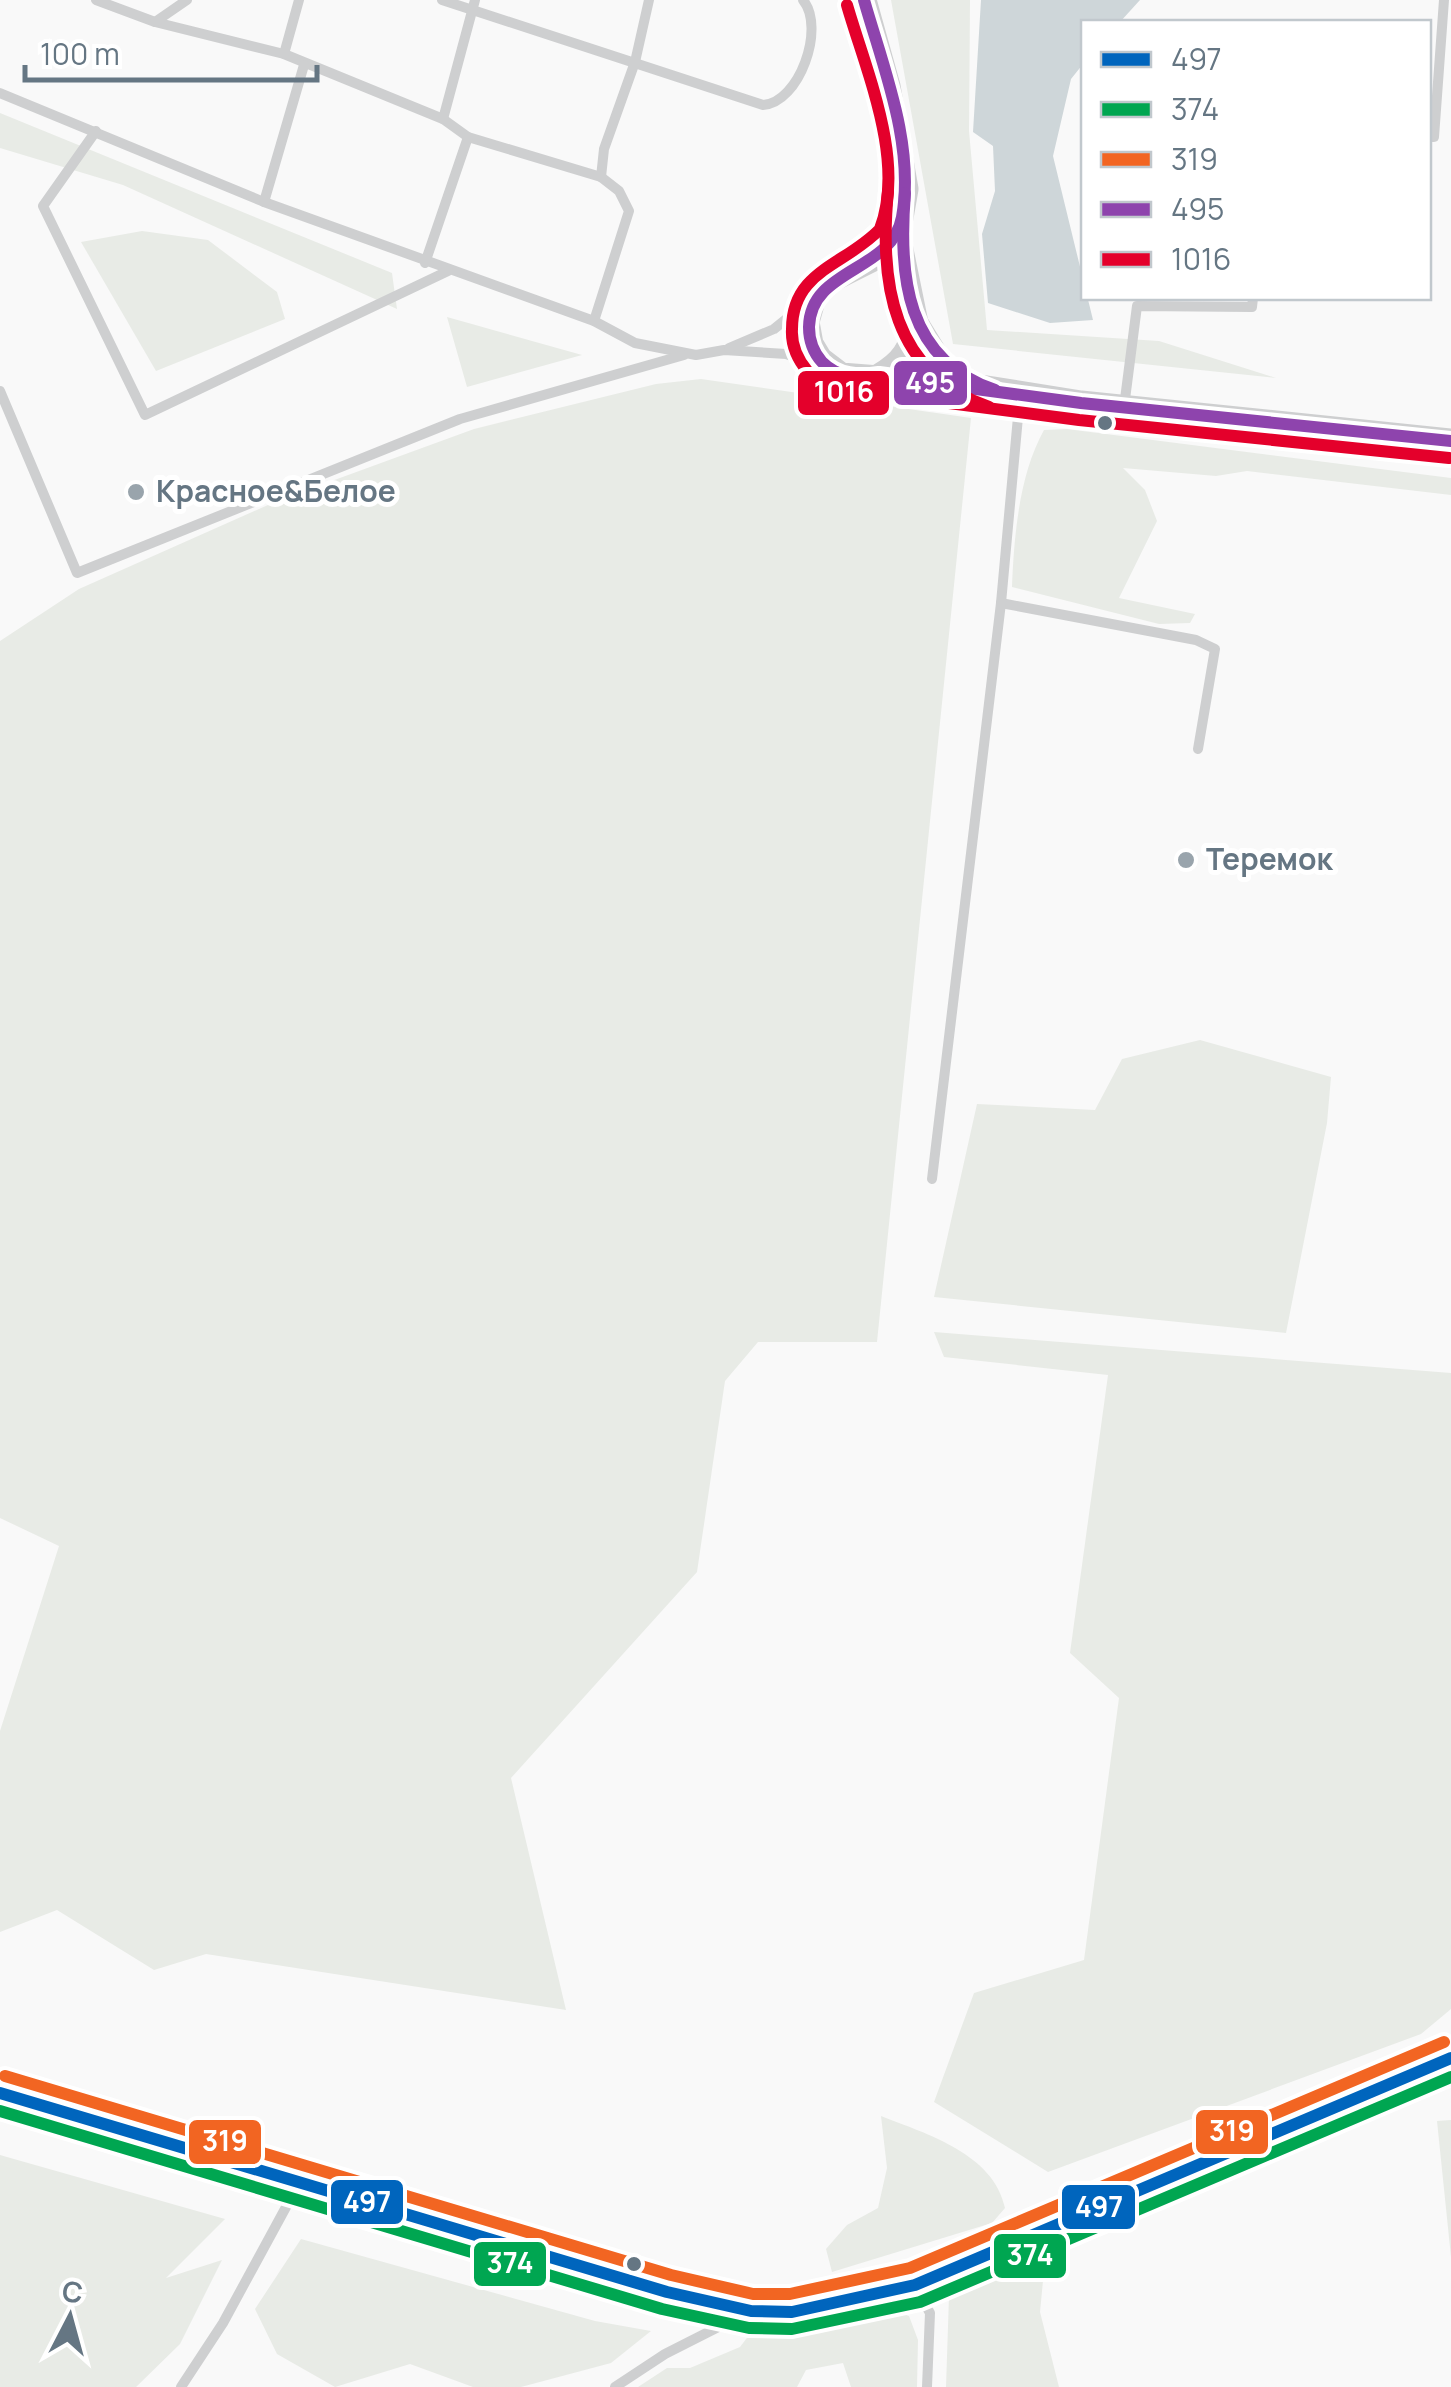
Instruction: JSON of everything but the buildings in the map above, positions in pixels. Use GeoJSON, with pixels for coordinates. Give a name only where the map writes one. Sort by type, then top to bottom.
{"type":"FeatureCollection","features":[{"type":"Feature","properties":{"kind":"main road"},"geometry":{"type":"LineString","coordinates":[[0,2093],[667,2292],[751,2311],[792,2312],[915,2285],[1451,2058]]}},
{"type":"Feature","properties":{"kind":"street"},"geometry":{"type":"LineString","coordinates":[[864,0],[888,86],[906,189],[898,235],[914,313],[912,346],[898,365],[879,376]]}},
{"type":"Feature","properties":{"kind":"street"},"geometry":{"type":"LineString","coordinates":[[898,235],[877,257],[827,282],[814,297],[807,322],[810,344],[829,368],[860,379],[879,376],[968,385],[1124,408],[1451,441]]}},
{"type":"Feature","properties":{"kind":"street"},"geometry":{"type":"LineString","coordinates":[[851,271],[883,274],[896,282],[944,367],[968,385]]}},
{"type":"Feature","properties":{"kind":"lane"},"geometry":{"type":"LineString","coordinates":[[96,0],[155,22],[284,54],[443,119],[468,137],[601,177],[619,191],[629,211],[594,321]]}},
{"type":"Feature","properties":{"kind":"lane"},"geometry":{"type":"LineString","coordinates":[[155,22],[169,5],[187,0]]}},
{"type":"Feature","properties":{"kind":"lane"},"geometry":{"type":"LineString","coordinates":[[284,54],[299,0]]}},
{"type":"Feature","properties":{"kind":"lane"},"geometry":{"type":"LineString","coordinates":[[442,0],[473,5],[763,106],[778,104],[794,89],[810,36],[811,15],[802,0]]}},
{"type":"Feature","properties":{"kind":"lane"},"geometry":{"type":"LineString","coordinates":[[601,177],[604,149],[635,62],[649,0]]}},
{"type":"Feature","properties":{"kind":"lane"},"geometry":{"type":"LineString","coordinates":[[1431,137],[1444,0]]}},
{"type":"Feature","properties":{"kind":"lane"},"geometry":{"type":"LineString","coordinates":[[443,119],[473,5]]}},
{"type":"Feature","properties":{"kind":"lane"},"geometry":{"type":"LineString","coordinates":[[264,202],[304,65]]}},
{"type":"Feature","properties":{"kind":"lane"},"geometry":{"type":"LineString","coordinates":[[0,92],[264,202],[594,321],[636,343],[690,354]]}},
{"type":"Feature","properties":{"kind":"lane"},"geometry":{"type":"LineString","coordinates":[[96,132],[43,206],[145,414],[448,270]]}},
{"type":"Feature","properties":{"kind":"lane"},"geometry":{"type":"LineString","coordinates":[[425,262],[468,137]]}},
{"type":"Feature","properties":{"kind":"lane"},"geometry":{"type":"LineString","coordinates":[[724,350],[774,329],[814,297]]}},
{"type":"Feature","properties":{"kind":"lane"},"geometry":{"type":"LineString","coordinates":[[1124,408],[1137,306],[1252,307],[1253,300]]}},
{"type":"Feature","properties":{"kind":"lane"},"geometry":{"type":"LineString","coordinates":[[0,391],[77,573],[460,419],[690,354],[724,350],[786,354],[829,368]]}},
{"type":"Feature","properties":{"kind":"lane"},"geometry":{"type":"LineString","coordinates":[[932,1179],[1001,603],[1020,394]]}},
{"type":"Feature","properties":{"kind":"lane"},"geometry":{"type":"LineString","coordinates":[[1001,603],[1196,640],[1215,648],[1198,748]]}},
{"type":"Feature","properties":{"kind":"lane"},"geometry":{"type":"LineString","coordinates":[[181,2387],[222,2323],[300,2180]]}},
{"type":"Feature","properties":{"kind":"lane"},"geometry":{"type":"LineString","coordinates":[[915,2285],[930,2313],[927,2387]]}},
{"type":"Feature","properties":{"kind":"lane"},"geometry":{"type":"LineString","coordinates":[[615,2387],[665,2354],[751,2311]]}},
{"type":"Feature","properties":{"kind":"shaded area"},"geometry":{"type":"Polygon","coordinates":[[[891,0],[970,0],[969,131],[987,330],[1159,341],[1276,378],[953,344],[891,0]]]}},
{"type":"Feature","properties":{"kind":"shaded area"},"geometry":{"type":"Polygon","coordinates":[[[981,0],[1140,0],[1122,20],[1081,20],[1081,66],[1071,79],[1053,156],[1081,271],[1081,300],[1088,300],[1093,320],[1050,323],[988,303],[982,234],[995,191],[993,146],[973,132],[981,0]]]}},
{"type":"Feature","properties":{"kind":"shaded area"},"geometry":{"type":"Polygon","coordinates":[[[0,113],[392,273],[397,309],[123,185],[0,148],[0,113]]]}},
{"type":"Feature","properties":{"kind":"shaded area"},"geometry":{"type":"Polygon","coordinates":[[[142,231],[208,240],[277,292],[285,319],[156,371],[81,242],[142,231]]]}},
{"type":"Feature","properties":{"kind":"shaded area"},"geometry":{"type":"Polygon","coordinates":[[[447,317],[582,355],[467,387],[447,317]]]}},
{"type":"Feature","properties":{"kind":"shaded area"},"geometry":{"type":"Polygon","coordinates":[[[701,379],[971,418],[877,1342],[758,1342],[725,1381],[697,1572],[511,1778],[566,2010],[206,1954],[154,1970],[57,1910],[0,1932],[0,1731],[59,1546],[0,1518],[0,641],[79,589],[277,501],[474,429],[656,384],[701,379]]]}},
{"type":"Feature","properties":{"kind":"shaded area"},"geometry":{"type":"Polygon","coordinates":[[[1067,429],[1451,478],[1451,495],[1247,471],[1216,476],[1123,468],[1145,490],[1157,521],[1119,598],[1195,614],[1190,623],[1159,624],[1012,587],[1016,527],[1029,466],[1044,430],[1067,429]]]}},
{"type":"Feature","properties":{"kind":"shaded area"},"geometry":{"type":"Polygon","coordinates":[[[1200,1040],[1331,1077],[1327,1123],[1286,1333],[934,1297],[977,1104],[1095,1110],[1122,1059],[1200,1040]]]}},
{"type":"Feature","properties":{"kind":"shaded area"},"geometry":{"type":"Polygon","coordinates":[[[934,1332],[1451,1373],[1451,2009],[1421,2034],[1048,2172],[934,2102],[974,1993],[1084,1960],[1119,1698],[1070,1653],[1108,1375],[944,1357],[934,1332]]]}},
{"type":"Feature","properties":{"kind":"shaded area"},"geometry":{"type":"Polygon","coordinates":[[[881,2116],[938,2139],[973,2160],[998,2189],[1005,2208],[992,2223],[832,2272],[826,2249],[847,2225],[878,2208],[887,2168],[881,2116]]]}},
{"type":"Feature","properties":{"kind":"shaded area"},"geometry":{"type":"Polygon","coordinates":[[[1451,2120],[1451,2257],[1437,2121],[1451,2120]]]}},
{"type":"Feature","properties":{"kind":"shaded area"},"geometry":{"type":"Polygon","coordinates":[[[0,2155],[225,2219],[166,2278],[222,2260],[180,2344],[136,2387],[0,2387],[0,2155]]]}},
{"type":"Feature","properties":{"kind":"shaded area"},"geometry":{"type":"Polygon","coordinates":[[[301,2239],[595,2321],[651,2331],[611,2363],[521,2387],[473,2387],[410,2364],[335,2387],[277,2354],[255,2309],[301,2239]]]}},
{"type":"Feature","properties":{"kind":"shaded area"},"geometry":{"type":"Polygon","coordinates":[[[1045,2260],[1040,2312],[1059,2387],[946,2387],[949,2296],[1045,2260]]]}},
{"type":"Feature","properties":{"kind":"shaded area"},"geometry":{"type":"Polygon","coordinates":[[[894,2311],[909,2316],[918,2340],[917,2387],[851,2387],[843,2363],[806,2370],[797,2387],[638,2387],[667,2368],[690,2368],[740,2347],[753,2330],[813,2326],[894,2311]]]}},
{"type":"Feature","properties":{"kind":"transit line","name":"495"},"geometry":{"type":"LineString","coordinates":[[864,0],[901,134],[905,190],[895,235],[883,249],[836,281],[813,308],[811,341],[828,367],[856,377],[879,376],[1081,403],[1451,441]]}},
{"type":"Feature","properties":{"kind":"transit line","name":"1016"},"geometry":{"type":"LineString","coordinates":[[847,5],[880,116],[886,146],[887,203],[880,229],[811,281],[794,309],[794,346],[815,379],[849,394],[879,394],[1079,420],[1449,458]]}},
{"type":"Feature","properties":{"kind":"transit line","name":"1016"},"geometry":{"type":"LineString","coordinates":[[888,191],[886,259],[899,321],[912,348],[931,372],[956,392],[989,407]]}},
{"type":"Feature","properties":{"kind":"transit line","name":"495"},"geometry":{"type":"LineString","coordinates":[[905,193],[904,255],[914,311],[942,358],[965,376],[995,390]]}},
{"type":"Feature","properties":{"kind":"transit line","name":"319"},"geometry":{"type":"LineString","coordinates":[[5,2076],[671,2275],[753,2294],[790,2294],[910,2268],[1444,2042]]}},
{"type":"Feature","properties":{"kind":"transit line","name":"497"},"geometry":{"type":"LineString","coordinates":[[0,2093],[667,2292],[751,2311],[792,2312],[915,2285],[1451,2058]]}},
{"type":"Feature","properties":{"kind":"transit line","name":"374"},"geometry":{"type":"LineString","coordinates":[[0,2111],[662,2309],[749,2328],[792,2329],[920,2302],[1451,2077]]}},
{"type":"Feature","properties":{"kind":"place","name":"Красное&Белое"},"geometry":{"type":"Point","coordinates":[136,492]}},
{"type":"Feature","properties":{"kind":"place","name":"Теремок"},"geometry":{"type":"Point","coordinates":[1186,860]}}]}
